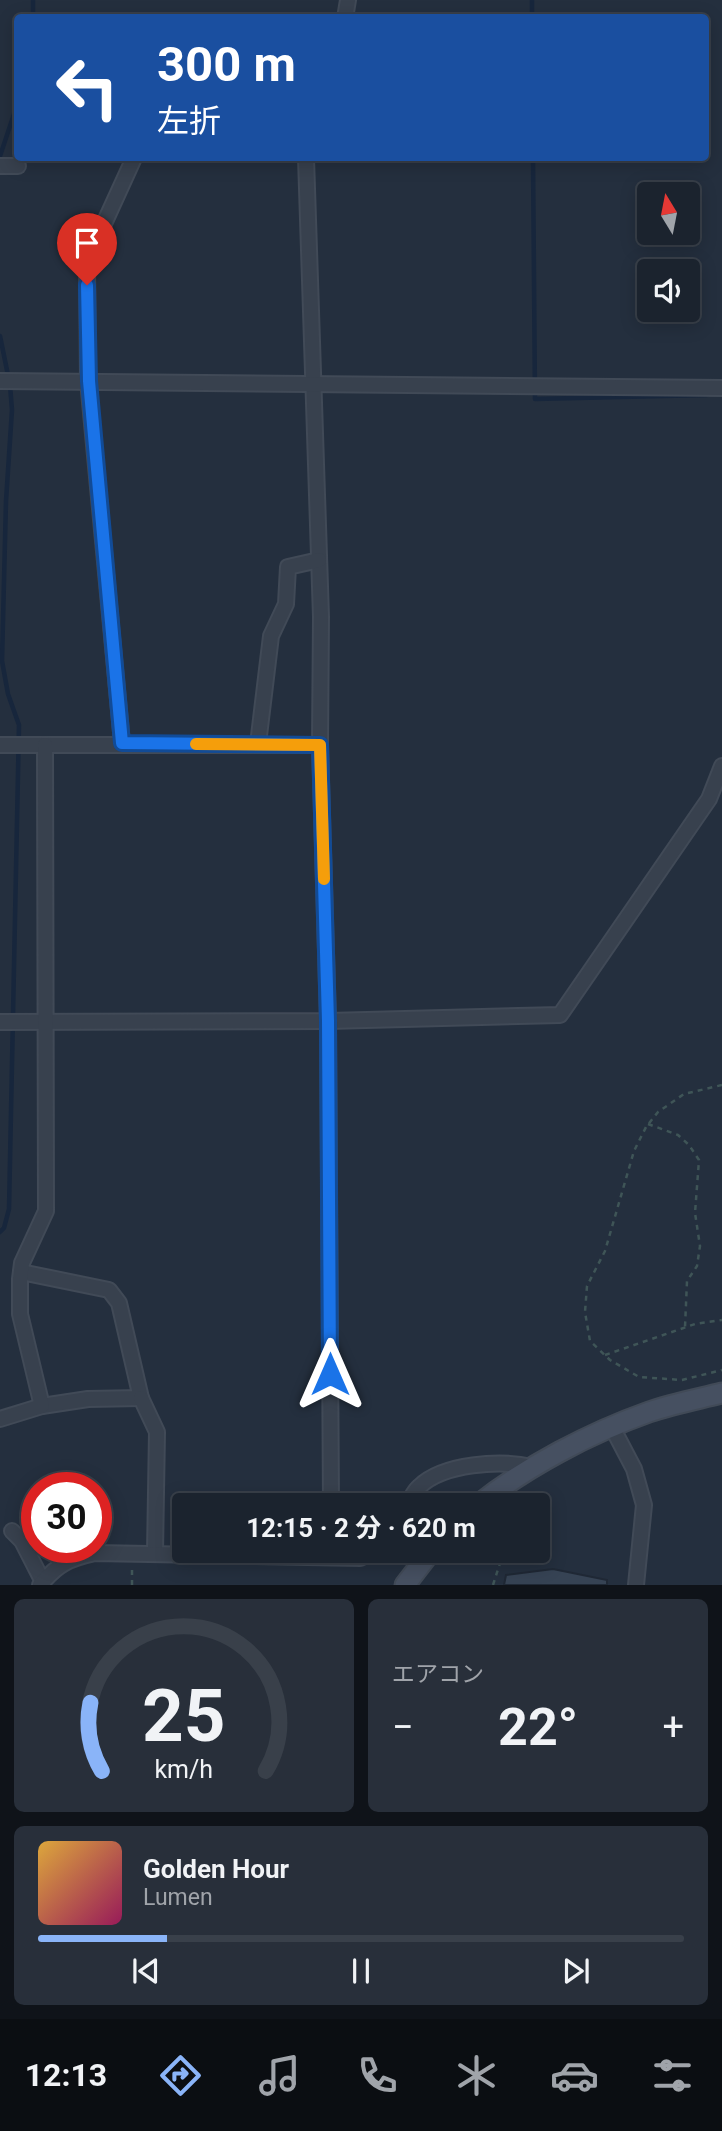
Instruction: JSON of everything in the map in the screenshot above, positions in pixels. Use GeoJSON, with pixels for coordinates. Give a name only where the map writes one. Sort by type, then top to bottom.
{"type":"FeatureCollection","features":[{"type":"Feature","properties":{"kind":"street"},"geometry":{"type":"LineString","coordinates":[[122,743],[89,381],[87,261],[133,161]]}},
{"type":"Feature","properties":{"kind":"street"},"geometry":{"type":"LineString","coordinates":[[306,161],[319,560],[320,745],[328,1021],[331,1493]]}},
{"type":"Feature","properties":{"kind":"street"},"geometry":{"type":"LineString","coordinates":[[0,166],[18,166]]}},
{"type":"Feature","properties":{"kind":"street"},"geometry":{"type":"LineString","coordinates":[[0,381],[722,388]]}},
{"type":"Feature","properties":{"kind":"street"},"geometry":{"type":"LineString","coordinates":[[258,744],[271,636],[286,604],[288,567],[319,560]]}},
{"type":"Feature","properties":{"kind":"street"},"geometry":{"type":"LineString","coordinates":[[0,745],[320,745]]}},
{"type":"Feature","properties":{"kind":"street"},"geometry":{"type":"LineString","coordinates":[[42,1406],[20,1314],[22,1263],[46,1211],[45,746]]}},
{"type":"Feature","properties":{"kind":"street"},"geometry":{"type":"LineString","coordinates":[[0,1022],[328,1021],[560,1015],[709,799],[722,766]]}},
{"type":"Feature","properties":{"kind":"street"},"geometry":{"type":"LineString","coordinates":[[21,1272],[108,1290],[119,1303],[141,1398],[157,1432],[155,1553]]}},
{"type":"Feature","properties":{"kind":"street"},"geometry":{"type":"LineString","coordinates":[[492,1493],[532,1467],[612,1427],[650,1412],[722,1392]]}},
{"type":"Feature","properties":{"kind":"street"},"geometry":{"type":"LineString","coordinates":[[0,1419],[42,1406],[89,1399],[141,1398]]}},
{"type":"Feature","properties":{"kind":"street"},"geometry":{"type":"LineString","coordinates":[[612,1427],[634,1469],[643,1505],[636,1585]]}},
{"type":"Feature","properties":{"kind":"street"},"geometry":{"type":"LineString","coordinates":[[415,1493],[419,1486],[441,1473],[468,1466],[517,1464],[532,1467]]}},
{"type":"Feature","properties":{"kind":"street"},"geometry":{"type":"LineString","coordinates":[[12,1531],[22,1541],[41,1583],[57,1565],[76,1557],[113,1552],[172,1553]]}},
{"type":"Feature","properties":{"kind":"street"},"geometry":{"type":"LineString","coordinates":[[405,1585],[422,1563]]}},
{"type":"Feature","properties":{"kind":"path"},"geometry":{"type":"LineString","coordinates":[[722,1085],[684,1094],[658,1112],[649,1124],[635,1151],[605,1251],[587,1286],[585,1312],[590,1341],[604,1355],[639,1377],[682,1380],[722,1370]]}},
{"type":"Feature","properties":{"kind":"path"},"geometry":{"type":"LineString","coordinates":[[649,1124],[678,1135],[690,1145],[699,1160],[695,1213],[700,1246],[697,1266],[687,1281],[685,1327]]}},
{"type":"Feature","properties":{"kind":"path"},"geometry":{"type":"LineString","coordinates":[[604,1355],[685,1327],[722,1320]]}},
{"type":"Feature","properties":{"kind":"path"},"geometry":{"type":"LineString","coordinates":[[493,1585],[500,1563]]}},
{"type":"Feature","properties":{"kind":"building"},"geometry":{"type":"Polygon","coordinates":[[[553,1569],[607,1580],[607,1585],[504,1585],[506,1575],[553,1569]]]}},
{"type":"Feature","properties":{"kind":"waterway"},"geometry":{"type":"LineString","coordinates":[[33,0],[33,14]]}},
{"type":"Feature","properties":{"kind":"waterway"},"geometry":{"type":"LineString","coordinates":[[532,0],[532,14]]}},
{"type":"Feature","properties":{"kind":"waterway"},"geometry":{"type":"LineString","coordinates":[[0,156],[14,114]]}},
{"type":"Feature","properties":{"kind":"waterway"},"geometry":{"type":"LineString","coordinates":[[533,161],[535,399],[707,395]]}},
{"type":"Feature","properties":{"kind":"waterway"},"geometry":{"type":"LineString","coordinates":[[0,336],[12,410],[6,501],[2,661],[8,694],[19,725],[9,1209],[4,1228],[0,1232]]}},
{"type":"Feature","properties":{"kind":"slow traffic"},"geometry":{"type":"LineString","coordinates":[[196,744],[320,745],[324,879]]}},
{"type":"Feature","properties":{"kind":"route"},"geometry":{"type":"LineString","coordinates":[[87,285],[89,381],[122,743],[320,745],[328,1021],[330,1374]]}}]}
